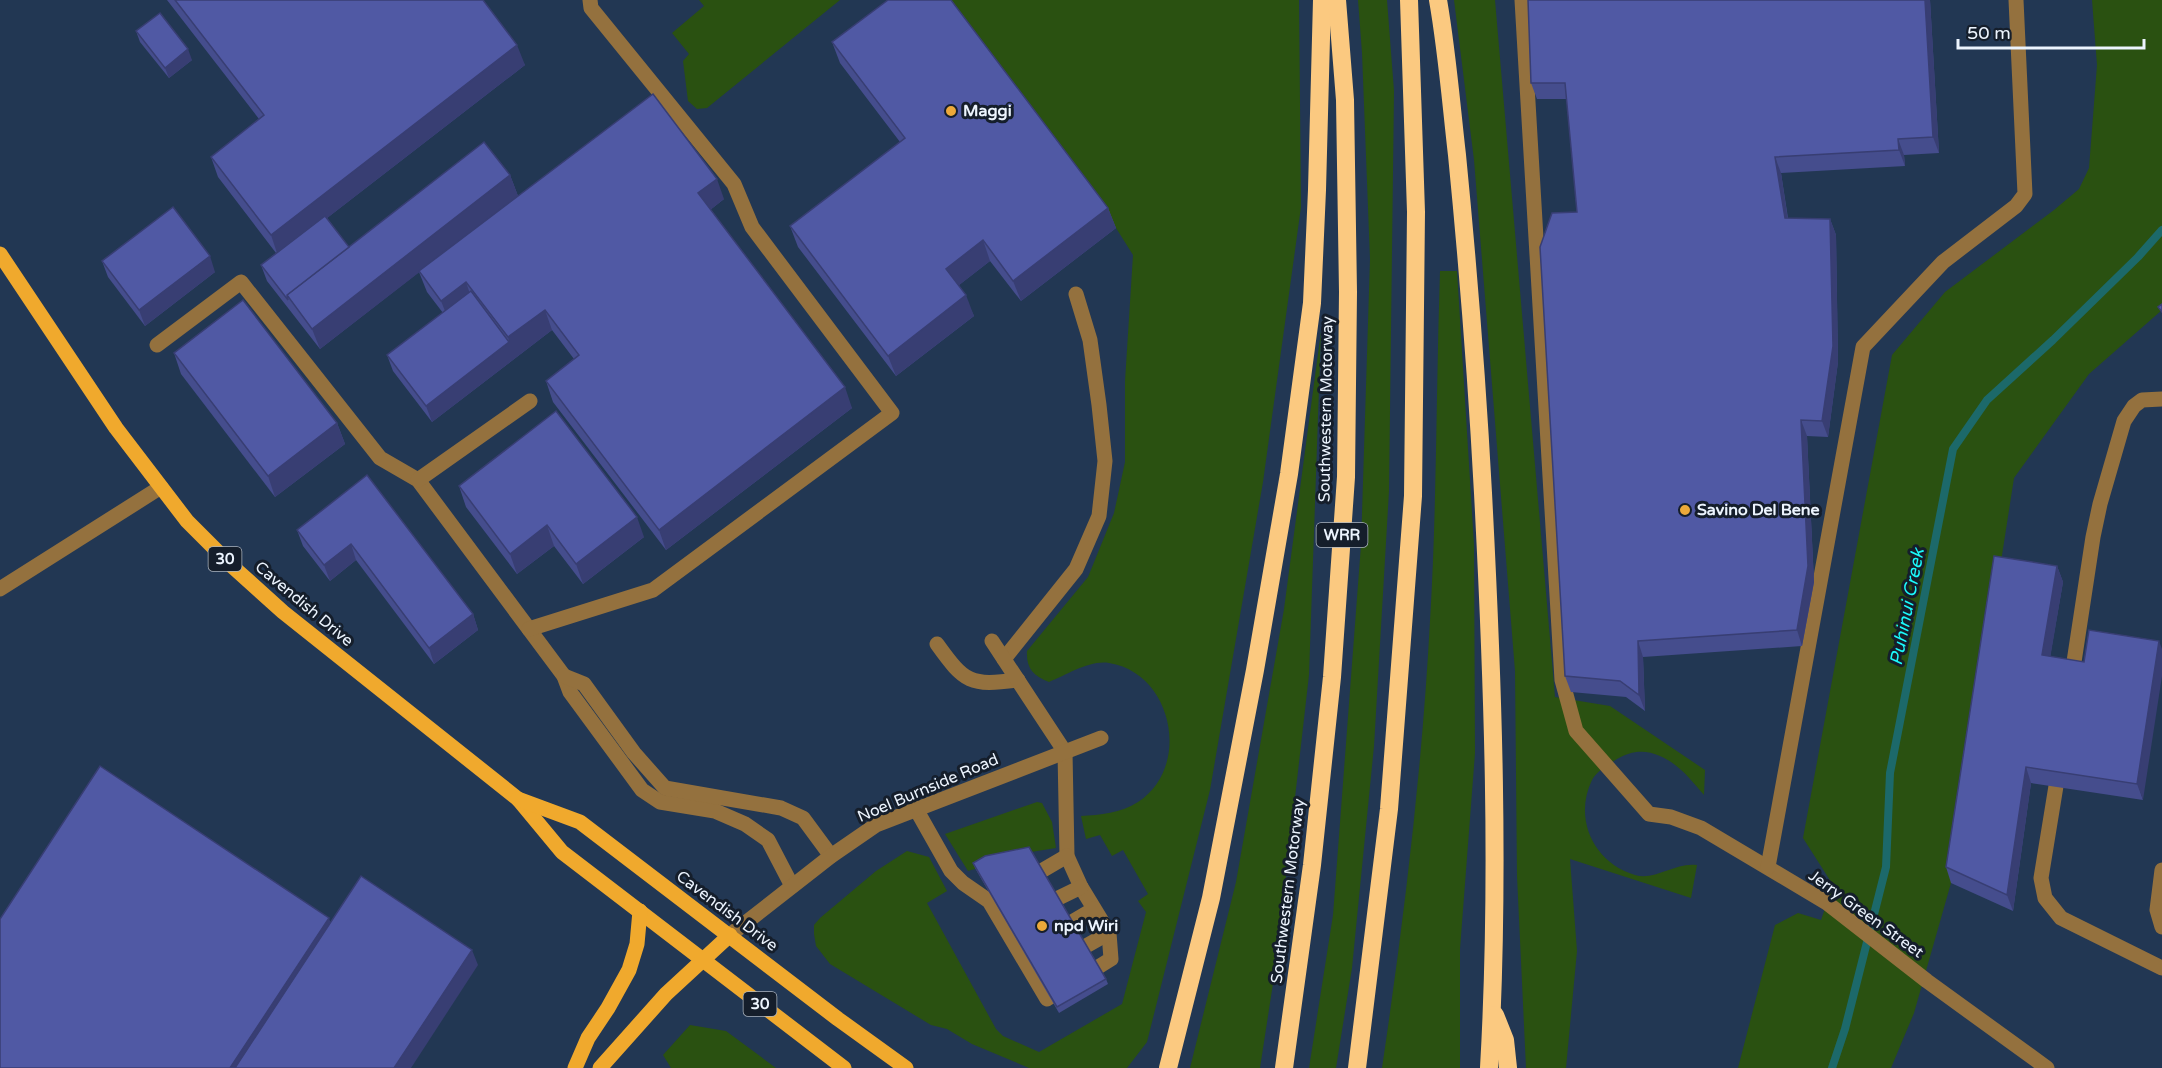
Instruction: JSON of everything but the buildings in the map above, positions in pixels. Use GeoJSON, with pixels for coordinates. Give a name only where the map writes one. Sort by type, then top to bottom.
{"type":"FeatureCollection","features":[{"type":"Feature","properties":{"kind":"highway"},"geometry":{"type":"LineString","coordinates":[[1170,1064],[1210,898],[1255,670],[1289,474],[1312,303],[1322,0]]}},
{"type":"Feature","properties":{"kind":"highway","name":"Southwestern Motorway"},"geometry":{"type":"LineString","coordinates":[[1284,1068],[1312,865],[1331,688],[1346,477],[1348,292],[1345,100],[1337,0]]}},
{"type":"Feature","properties":{"kind":"highway"},"geometry":{"type":"LineString","coordinates":[[1357,1068],[1389,809],[1413,496],[1416,212],[1409,0]]}},
{"type":"Feature","properties":{"kind":"highway"},"geometry":{"type":"LineString","coordinates":[[1438,0],[1462,203],[1476,372],[1493,712],[1492,1007],[1489,1068]]}},
{"type":"Feature","properties":{"kind":"highway"},"geometry":{"type":"LineString","coordinates":[[1492,1007],[1505,1040],[1508,1068]]}},
{"type":"Feature","properties":{"kind":"main road","name":"Cavendish Drive"},"geometry":{"type":"LineString","coordinates":[[0,254],[116,428],[187,521],[233,567],[283,612],[518,799],[562,852],[844,1068]]}},
{"type":"Feature","properties":{"kind":"main road","name":"Cavendish Drive"},"geometry":{"type":"LineString","coordinates":[[518,799],[580,822],[838,1019],[906,1068]]}},
{"type":"Feature","properties":{"kind":"main road"},"geometry":{"type":"LineString","coordinates":[[575,1068],[588,1038],[629,970],[637,944],[640,911]]}},
{"type":"Feature","properties":{"kind":"main road","name":"Noel Burnside Road"},"geometry":{"type":"LineString","coordinates":[[600,1068],[666,993],[730,935]]}},
{"type":"Feature","properties":{"kind":"street"},"geometry":{"type":"LineString","coordinates":[[529,629],[653,590],[892,413],[752,227],[734,184],[591,8],[590,0]]}},
{"type":"Feature","properties":{"kind":"street","name":"Jerry Green Street"},"geometry":{"type":"LineString","coordinates":[[1522,0],[1562,680],[1576,731],[1649,814],[1686,822],[1768,867],[1827,903],[1927,981],[2048,1068]]}},
{"type":"Feature","properties":{"kind":"street"},"geometry":{"type":"LineString","coordinates":[[1768,867],[1863,347],[1943,262],[2016,206],[2025,194],[2016,0]]}},
{"type":"Feature","properties":{"kind":"street"},"geometry":{"type":"LineString","coordinates":[[158,345],[241,282],[380,458],[418,480],[564,676],[570,692],[642,790],[660,802],[715,811],[745,824],[768,840],[792,886]]}},
{"type":"Feature","properties":{"kind":"street"},"geometry":{"type":"LineString","coordinates":[[1004,659],[1076,569],[1099,516],[1105,461],[1100,405],[1090,339],[1076,294]]}},
{"type":"Feature","properties":{"kind":"street"},"geometry":{"type":"LineString","coordinates":[[2072,675],[2093,537],[2124,421],[2134,406],[2142,400],[2162,399]]}},
{"type":"Feature","properties":{"kind":"street"},"geometry":{"type":"LineString","coordinates":[[418,480],[530,400]]}},
{"type":"Feature","properties":{"kind":"street"},"geometry":{"type":"LineString","coordinates":[[0,589],[161,487]]}},
{"type":"Feature","properties":{"kind":"street"},"geometry":{"type":"LineString","coordinates":[[916,809],[951,871],[963,883],[999,895],[1028,947],[1047,999],[1111,959],[1109,933],[1081,887],[1067,856],[1065,752],[992,641]]}},
{"type":"Feature","properties":{"kind":"street"},"geometry":{"type":"LineString","coordinates":[[937,644],[955,669],[968,679],[990,684],[1018,680]]}},
{"type":"Feature","properties":{"kind":"street"},"geometry":{"type":"LineString","coordinates":[[564,676],[584,684],[634,753],[664,788],[781,808],[803,818],[831,856]]}},
{"type":"Feature","properties":{"kind":"street","name":"Noel Burnside Road"},"geometry":{"type":"LineString","coordinates":[[730,935],[831,856],[869,830],[916,809],[1101,738]]}},
{"type":"Feature","properties":{"kind":"street"},"geometry":{"type":"LineString","coordinates":[[2056,786],[2041,878],[2045,898],[2061,918],[2162,969]]}},
{"type":"Feature","properties":{"kind":"street"},"geometry":{"type":"LineString","coordinates":[[999,895],[1067,856]]}},
{"type":"Feature","properties":{"kind":"street"},"geometry":{"type":"LineString","coordinates":[[2162,870],[2157,910],[2162,927]]}},
{"type":"Feature","properties":{"kind":"street"},"geometry":{"type":"LineString","coordinates":[[1014,921],[1081,887]]}},
{"type":"Feature","properties":{"kind":"street"},"geometry":{"type":"LineString","coordinates":[[1028,947],[1094,909]]}},
{"type":"Feature","properties":{"kind":"street"},"geometry":{"type":"LineString","coordinates":[[1061,960],[1109,933]]}},
{"type":"Feature","properties":{"kind":"green space"},"geometry":{"type":"Polygon","coordinates":[[[699,0],[840,0],[707,108],[697,109],[688,101],[683,61],[689,54],[672,33],[704,6],[699,0]]]}},
{"type":"Feature","properties":{"kind":"green space"},"geometry":{"type":"Polygon","coordinates":[[[942,0],[1299,0],[1301,207],[1263,482],[1210,790],[1147,1042],[1127,1068],[1029,1068],[972,1044],[947,1029],[931,1025],[830,964],[816,946],[814,925],[876,871],[907,851],[929,857],[947,891],[927,903],[996,1029],[1003,1036],[1039,1052],[1122,1004],[1146,912],[1138,901],[1148,894],[1123,850],[1112,856],[1100,835],[1086,839],[1081,816],[1118,811],[1138,802],[1155,786],[1165,767],[1169,745],[1168,723],[1161,702],[1148,684],[1131,670],[1109,663],[1094,664],[1049,682],[1035,674],[1029,667],[1027,651],[1088,577],[1114,513],[1125,462],[1125,381],[1133,255],[1116,228],[942,0]]]}},
{"type":"Feature","properties":{"kind":"green space"},"geometry":{"type":"Polygon","coordinates":[[[1358,0],[1387,0],[1394,91],[1389,491],[1374,746],[1352,968],[1336,1068],[1309,1068],[1333,915],[1361,545],[1370,259],[1358,0]]]}},
{"type":"Feature","properties":{"kind":"green space"},"geometry":{"type":"Polygon","coordinates":[[[1454,0],[1495,0],[1555,697],[1610,706],[1705,770],[1704,795],[1673,763],[1649,752],[1622,756],[1603,768],[1592,780],[1587,795],[1586,824],[1598,850],[1608,861],[1635,875],[1643,876],[1658,874],[1681,866],[1697,865],[1691,898],[1570,859],[1577,951],[1566,1068],[1526,1068],[1517,876],[1515,671],[1474,160],[1454,0]]]}},
{"type":"Feature","properties":{"kind":"green space"},"geometry":{"type":"Polygon","coordinates":[[[2092,0],[2162,0],[2162,310],[2089,374],[2014,478],[1951,883],[1914,1013],[1891,1068],[1738,1068],[1775,925],[1798,913],[1821,920],[1833,885],[1803,838],[1892,355],[1945,292],[2079,189],[2089,168],[2097,65],[2092,0]]]}},
{"type":"Feature","properties":{"kind":"green space"},"geometry":{"type":"Polygon","coordinates":[[[1440,271],[1457,271],[1474,545],[1475,753],[1460,949],[1460,1068],[1382,1068],[1411,845],[1427,677],[1434,534],[1440,271]]]}},
{"type":"Feature","properties":{"kind":"green space"},"geometry":{"type":"Polygon","coordinates":[[[1321,331],[1309,675],[1276,964],[1260,1068],[1190,1068],[1236,882],[1284,609],[1321,331]]]}},
{"type":"Feature","properties":{"kind":"green space"},"geometry":{"type":"Polygon","coordinates":[[[1037,802],[1042,803],[1052,822],[1056,848],[1031,852],[968,871],[945,834],[1037,802]]]}},
{"type":"Feature","properties":{"kind":"green space"},"geometry":{"type":"Polygon","coordinates":[[[690,1025],[726,1031],[776,1068],[671,1068],[663,1055],[690,1025]]]}},
{"type":"Feature","properties":{"kind":"waterway","name":"Puhinui Creek"},"geometry":{"type":"LineString","coordinates":[[1832,1068],[1845,1029],[1886,867],[1890,773],[1953,449],[1987,400],[2053,340],[2138,257],[2162,230]]}},
{"type":"Feature","properties":{"kind":"place","name":"Maggi"},"geometry":{"type":"Point","coordinates":[951,111]}},
{"type":"Feature","properties":{"kind":"place","name":"Savino Del Bene"},"geometry":{"type":"Point","coordinates":[1685,510]}},
{"type":"Feature","properties":{"kind":"place","name":"npd Wiri"},"geometry":{"type":"Point","coordinates":[1042,926]}}]}
